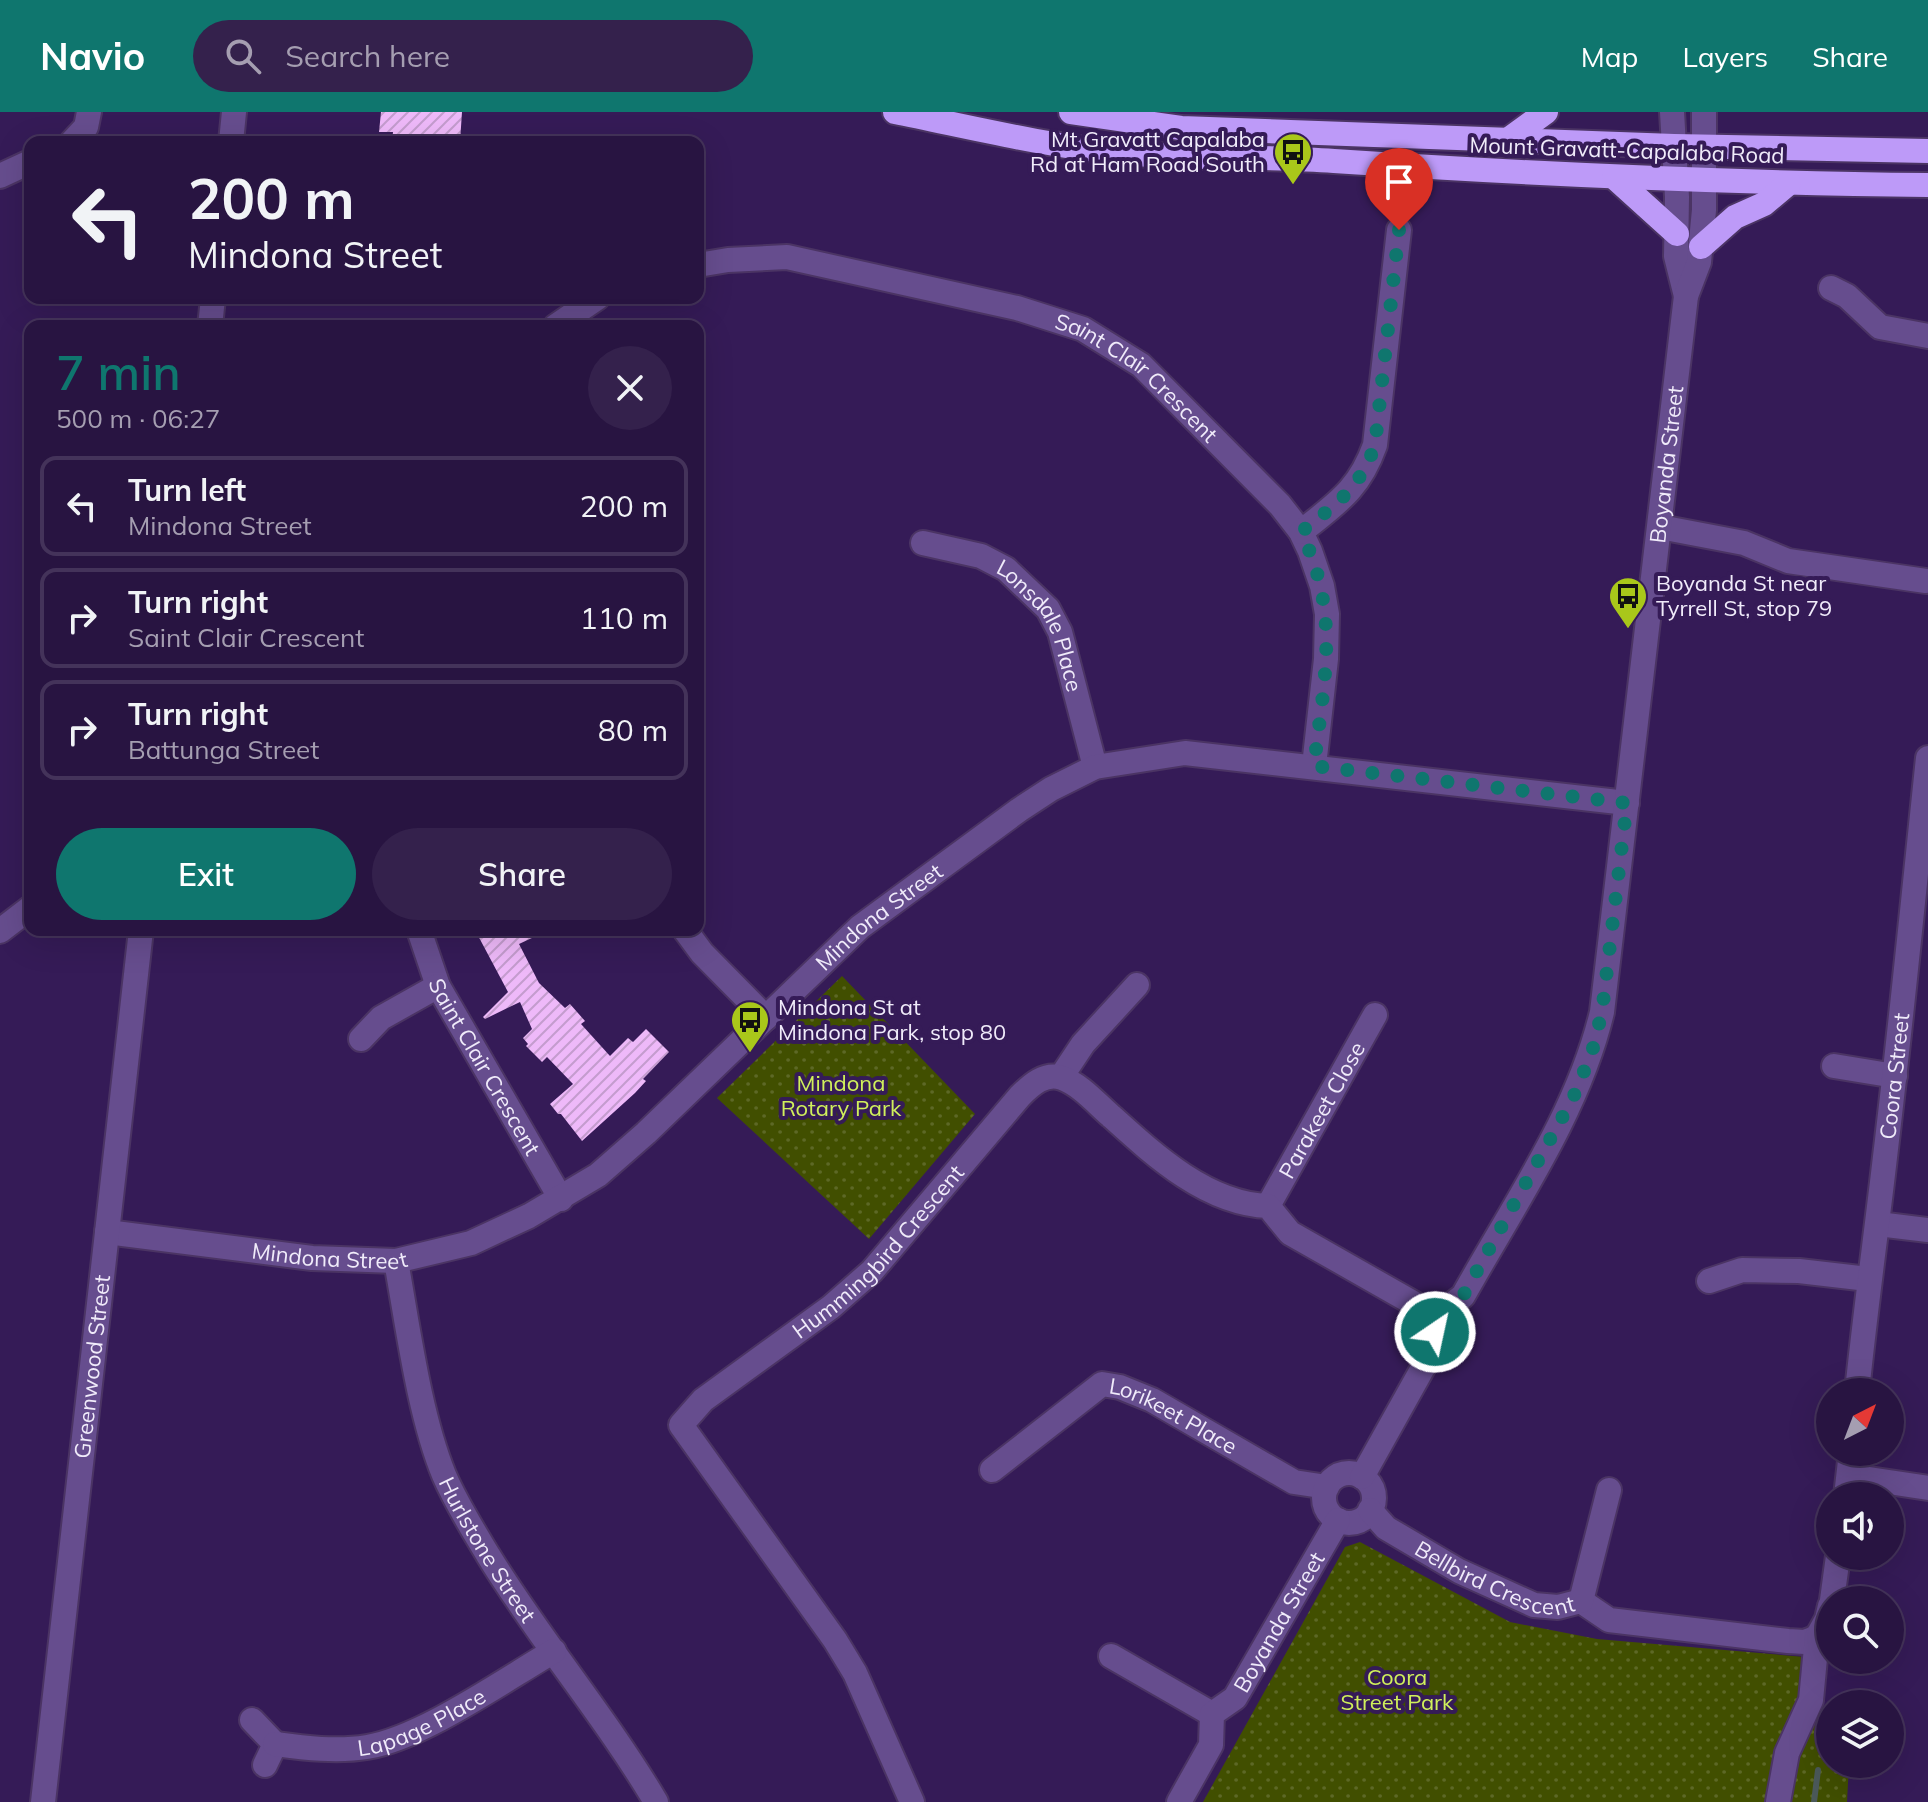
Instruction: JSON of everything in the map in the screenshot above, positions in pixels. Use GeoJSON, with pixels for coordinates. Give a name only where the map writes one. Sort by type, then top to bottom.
{"type":"FeatureCollection","features":[{"type":"Feature","properties":{"kind":"highway","name":"Mount Gravatt-Capalaba Road"},"geometry":{"type":"LineString","coordinates":[[895,112],[1063,145],[1126,153],[1331,161],[1501,173],[1928,185]]}},
{"type":"Feature","properties":{"kind":"highway","name":"Mount Gravatt-Capalaba Road"},"geometry":{"type":"LineString","coordinates":[[1071,112],[1181,128],[1674,146],[1928,151]]}},
{"type":"Feature","properties":{"kind":"highway"},"geometry":{"type":"LineString","coordinates":[[1509,139],[1546,112]]}},
{"type":"Feature","properties":{"kind":"highway"},"geometry":{"type":"LineString","coordinates":[[1614,177],[1677,234]]}},
{"type":"Feature","properties":{"kind":"highway"},"geometry":{"type":"LineString","coordinates":[[1701,247],[1735,217],[1764,204],[1789,183]]}},
{"type":"Feature","properties":{"kind":"street"},"geometry":{"type":"LineString","coordinates":[[78,136],[86,127],[89,112]]}},
{"type":"Feature","properties":{"kind":"street"},"geometry":{"type":"LineString","coordinates":[[232,136],[234,112]]}},
{"type":"Feature","properties":{"kind":"street","name":"Boyanda Street"},"geometry":{"type":"LineString","coordinates":[[1672,112],[1676,256],[1686,296]]}},
{"type":"Feature","properties":{"kind":"street","name":"Boyanda Street"},"geometry":{"type":"LineString","coordinates":[[1436,1316],[1463,1296],[1573,1098],[1592,1052],[1602,1012],[1686,296],[1699,262],[1701,247],[1704,112]]}},
{"type":"Feature","properties":{"kind":"street"},"geometry":{"type":"LineString","coordinates":[[0,176],[24,165]]}},
{"type":"Feature","properties":{"kind":"street"},"geometry":{"type":"LineString","coordinates":[[1301,532],[1344,497],[1366,470],[1375,445],[1399,230]]}},
{"type":"Feature","properties":{"kind":"street","name":"Saint Clair Crescent"},"geometry":{"type":"LineString","coordinates":[[704,264],[787,257],[1017,308],[1083,329],[1141,365],[1280,505],[1301,532],[1322,586],[1327,614],[1326,659],[1314,766]]}},
{"type":"Feature","properties":{"kind":"street"},"geometry":{"type":"LineString","coordinates":[[1831,288],[1847,296],[1880,327],[1928,336]]}},
{"type":"Feature","properties":{"kind":"street"},"geometry":{"type":"LineString","coordinates":[[565,320],[588,304]]}},
{"type":"Feature","properties":{"kind":"street"},"geometry":{"type":"LineString","coordinates":[[1660,527],[1744,543],[1788,561],[1927,583]]}},
{"type":"Feature","properties":{"kind":"street","name":"Lonsdale Place"},"geometry":{"type":"LineString","coordinates":[[923,543],[981,556],[1006,569],[1048,609],[1060,632],[1095,767]]}},
{"type":"Feature","properties":{"kind":"street","name":"Mindona Street"},"geometry":{"type":"LineString","coordinates":[[107,1232],[312,1258],[396,1261],[471,1243],[561,1199],[598,1175],[646,1133],[860,927],[1019,810],[1051,789],[1095,767],[1185,753],[1627,803]]}},
{"type":"Feature","properties":{"kind":"street","name":"Coora Street"},"geometry":{"type":"LineString","coordinates":[[1858,1378],[1895,1076],[1919,925],[1928,758]]}},
{"type":"Feature","properties":{"kind":"street"},"geometry":{"type":"LineString","coordinates":[[0,931],[24,913]]}},
{"type":"Feature","properties":{"kind":"street","name":"Greenwood Street"},"geometry":{"type":"LineString","coordinates":[[43,1802],[140,936]]}},
{"type":"Feature","properties":{"kind":"street","name":"Saint Clair Crescent"},"geometry":{"type":"LineString","coordinates":[[421,936],[438,986],[561,1199]]}},
{"type":"Feature","properties":{"kind":"street"},"geometry":{"type":"LineString","coordinates":[[689,936],[702,953],[766,1018]]}},
{"type":"Feature","properties":{"kind":"street"},"geometry":{"type":"LineString","coordinates":[[1137,985],[1083,1044],[1061,1077],[1182,1174],[1233,1201],[1268,1206],[1290,1233],[1436,1316],[1434,1348],[1362,1477]]}},
{"type":"Feature","properties":{"kind":"street"},"geometry":{"type":"LineString","coordinates":[[361,1039],[381,1018],[438,986]]}},
{"type":"Feature","properties":{"kind":"street","name":"Parakeet Close"},"geometry":{"type":"LineString","coordinates":[[1268,1206],[1375,1015]]}},
{"type":"Feature","properties":{"kind":"street"},"geometry":{"type":"LineString","coordinates":[[1834,1066],[1895,1076]]}},
{"type":"Feature","properties":{"kind":"street","name":"Hummingbird Crescent"},"geometry":{"type":"LineString","coordinates":[[912,1802],[855,1673],[835,1640],[681,1425],[703,1400],[831,1307],[872,1271],[1020,1096],[1037,1080],[1061,1077]]}},
{"type":"Feature","properties":{"kind":"street"},"geometry":{"type":"LineString","coordinates":[[1878,1224],[1928,1230]]}},
{"type":"Feature","properties":{"kind":"street","name":"Hurlstone Street"},"geometry":{"type":"LineString","coordinates":[[396,1261],[425,1407],[444,1475],[508,1587],[626,1753],[656,1802]]}},
{"type":"Feature","properties":{"kind":"street"},"geometry":{"type":"LineString","coordinates":[[1709,1281],[1742,1270],[1799,1271],[1868,1279]]}},
{"type":"Feature","properties":{"kind":"street","name":"Lorikeet Place"},"geometry":{"type":"LineString","coordinates":[[992,1470],[1102,1384],[1120,1387],[1152,1400],[1294,1482],[1327,1487]]}},
{"type":"Feature","properties":{"kind":"street"},"geometry":{"type":"LineString","coordinates":[[1355,1474],[1362,1477],[1374,1495],[1370,1510],[1366,1516],[1353,1522],[1338,1520],[1324,1502],[1327,1487],[1338,1475],[1355,1474]]}},
{"type":"Feature","properties":{"kind":"street"},"geometry":{"type":"LineString","coordinates":[[1849,1475],[1928,1488]]}},
{"type":"Feature","properties":{"kind":"street"},"geometry":{"type":"LineString","coordinates":[[1581,1601],[1609,1490]]}},
{"type":"Feature","properties":{"kind":"street","name":"Bellbird Crescent"},"geometry":{"type":"LineString","coordinates":[[1370,1510],[1386,1528],[1459,1571],[1534,1605],[1558,1607],[1581,1601],[1609,1620],[1788,1641],[1805,1642],[1816,1637]]}},
{"type":"Feature","properties":{"kind":"street","name":"Boyanda Street"},"geometry":{"type":"LineString","coordinates":[[1212,1714],[1235,1698],[1338,1520]]}},
{"type":"Feature","properties":{"kind":"street"},"geometry":{"type":"LineString","coordinates":[[1778,1802],[1787,1753],[1811,1700],[1816,1648]]}},
{"type":"Feature","properties":{"kind":"street","name":"Lapage Place"},"geometry":{"type":"LineString","coordinates":[[252,1720],[270,1754],[368,1747],[421,1729],[554,1651]]}},
{"type":"Feature","properties":{"kind":"street"},"geometry":{"type":"LineString","coordinates":[[1111,1656],[1212,1714],[1211,1745],[1179,1802]]}},
{"type":"Feature","properties":{"kind":"green space","name":"Mindona Rotary Park"},"geometry":{"type":"Polygon","coordinates":[[[842,976],[975,1114],[869,1239],[717,1098],[842,976]]]}},
{"type":"Feature","properties":{"kind":"green space","name":"Coora Street Park"},"geometry":{"type":"Polygon","coordinates":[[[1360,1542],[1510,1622],[1597,1639],[1816,1658],[1812,1706],[1816,1709],[1816,1778],[1848,1778],[1847,1802],[1203,1802],[1345,1547],[1360,1542]]]}},
{"type":"Feature","properties":{"kind":"building"},"geometry":{"type":"Polygon","coordinates":[[[381,112],[462,112],[460,136],[393,136],[393,132],[379,132],[381,112]]]}},
{"type":"Feature","properties":{"kind":"building"},"geometry":{"type":"Polygon","coordinates":[[[478,936],[536,936],[519,944],[539,983],[565,1008],[570,1004],[585,1021],[581,1024],[610,1056],[628,1038],[633,1042],[646,1029],[669,1052],[643,1079],[646,1081],[635,1093],[582,1141],[550,1104],[573,1084],[547,1057],[542,1062],[526,1046],[528,1044],[523,1038],[532,1029],[520,1002],[485,1019],[483,1017],[508,992],[478,936]]]}},
{"type":"Feature","properties":{"kind":"waterway"},"geometry":{"type":"LineString","coordinates":[[1814,1802],[1817,1778]]}},
{"type":"Feature","properties":{"kind":"place","name":"Mt Gravatt Capalaba Rd at Ham Road South"},"geometry":{"type":"Point","coordinates":[1293,186]}},
{"type":"Feature","properties":{"kind":"place","name":"Boyanda St near Tyrrell St, stop 79"},"geometry":{"type":"Point","coordinates":[1628,630]}},
{"type":"Feature","properties":{"kind":"place","name":"Mindona St at Mindona Park, stop 80"},"geometry":{"type":"Point","coordinates":[750,1054]}},
{"type":"Feature","properties":{"kind":"route"},"geometry":{"type":"LineString","coordinates":[[1399,230],[1375,445],[1366,470],[1344,497],[1301,532],[1322,586],[1327,614],[1326,659],[1314,766],[1627,803],[1602,1012],[1592,1052],[1573,1098],[1463,1296],[1436,1316],[1435,1332]]}}]}
